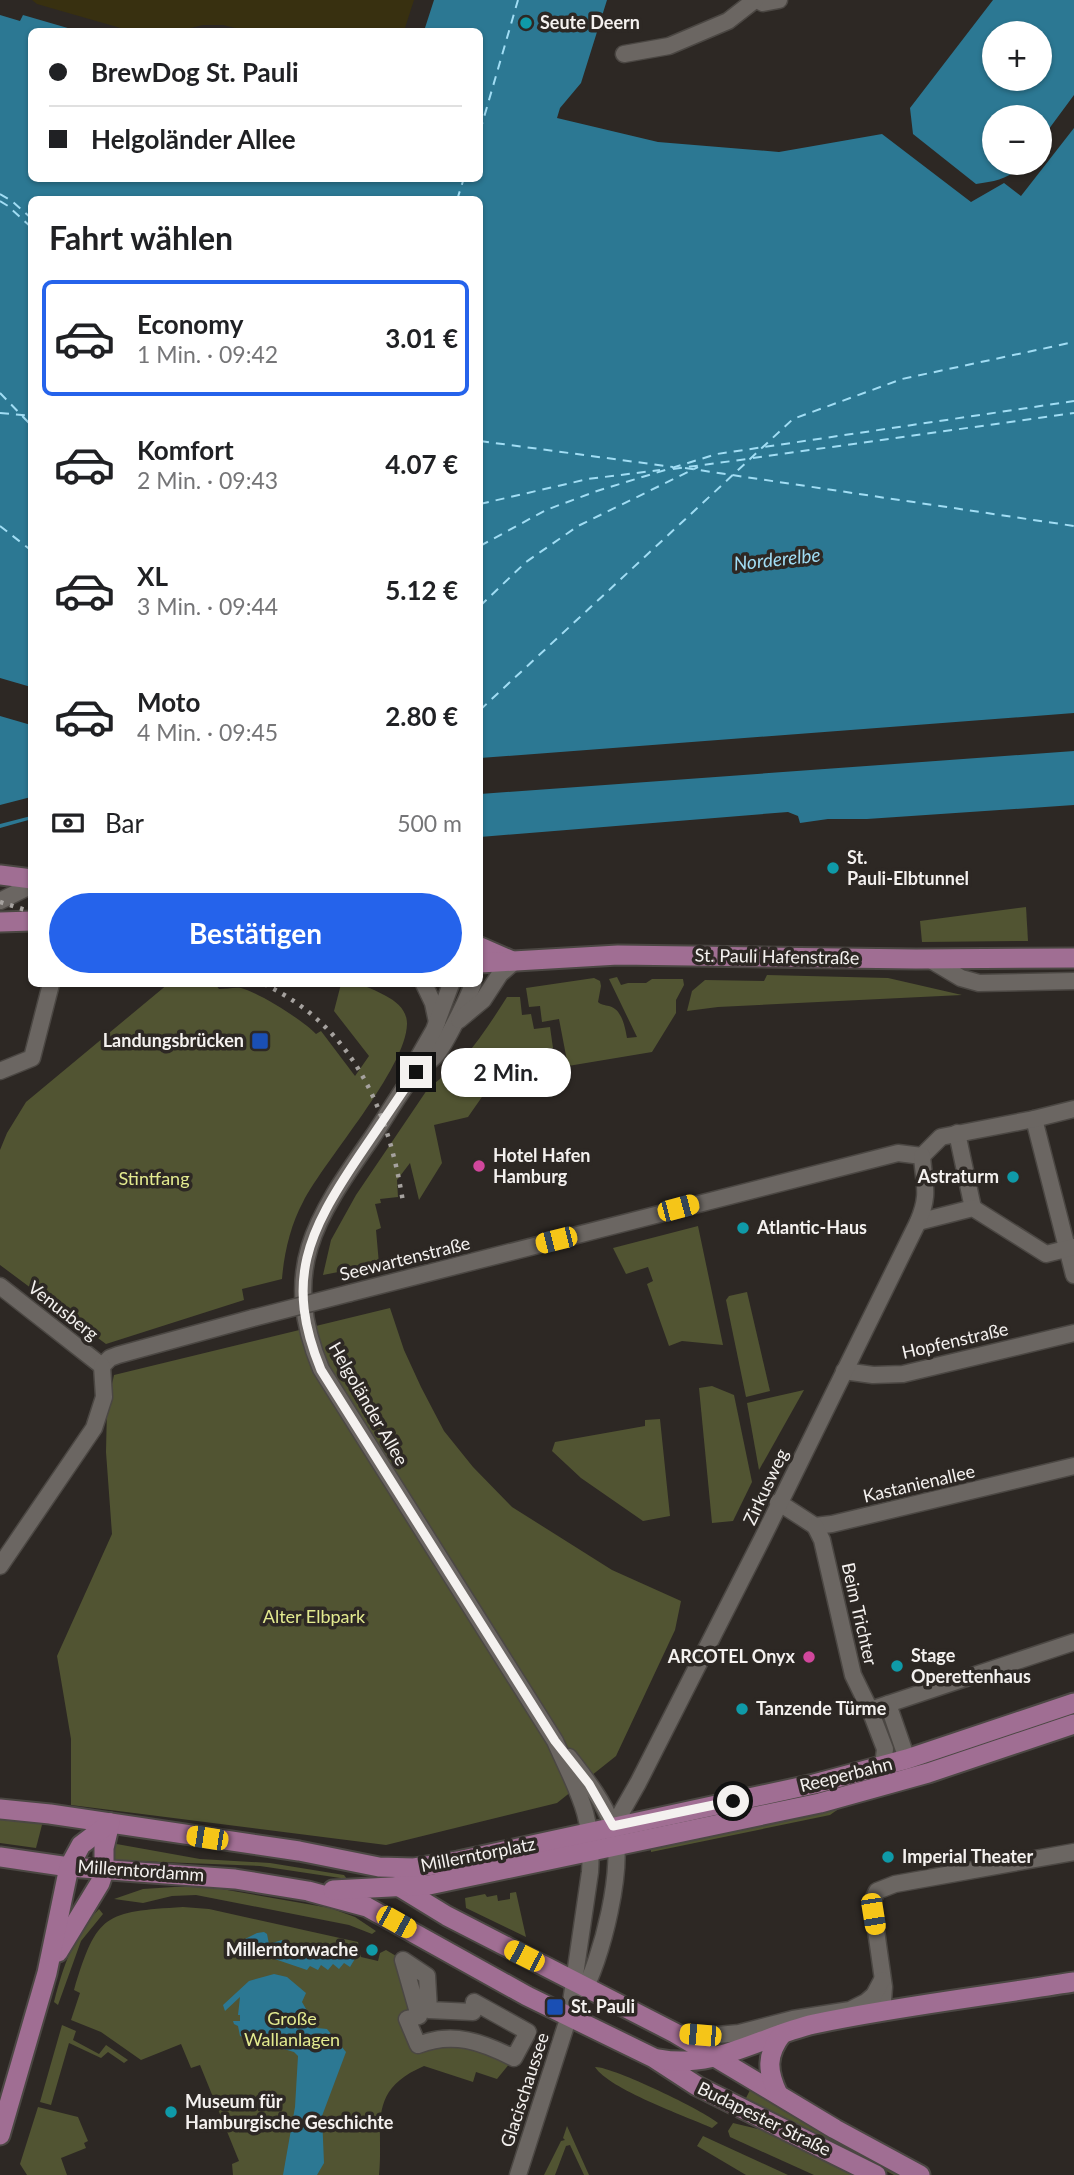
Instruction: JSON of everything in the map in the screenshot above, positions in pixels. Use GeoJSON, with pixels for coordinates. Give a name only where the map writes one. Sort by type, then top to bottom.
{"type":"FeatureCollection","features":[{"type":"Feature","properties":{"kind":"main road"},"geometry":{"type":"LineString","coordinates":[[0,874],[28,878]]}},
{"type":"Feature","properties":{"kind":"main road"},"geometry":{"type":"LineString","coordinates":[[0,922],[28,921]]}},
{"type":"Feature","properties":{"kind":"main road"},"geometry":{"type":"LineString","coordinates":[[483,955],[514,962]]}},
{"type":"Feature","properties":{"kind":"main road","name":"St. Pauli Hafenstraße"},"geometry":{"type":"LineString","coordinates":[[514,962],[618,955],[1074,958]]}},
{"type":"Feature","properties":{"kind":"main road","name":"Reeperbahn"},"geometry":{"type":"LineString","coordinates":[[615,1836],[883,1766],[1074,1703]]}},
{"type":"Feature","properties":{"kind":"main road","name":"Reeperbahn"},"geometry":{"type":"LineString","coordinates":[[615,1836],[879,1788],[1074,1724]]}},
{"type":"Feature","properties":{"kind":"main road"},"geometry":{"type":"LineString","coordinates":[[0,1809],[299,1851],[354,1863]]}},
{"type":"Feature","properties":{"kind":"main road"},"geometry":{"type":"LineString","coordinates":[[47,1973],[69,1931],[92,1898],[104,1871],[104,1848],[110,1823]]}},
{"type":"Feature","properties":{"kind":"main road","name":"Millerntordamm"},"geometry":{"type":"LineString","coordinates":[[110,1823],[81,1845],[69,1867],[209,1876],[308,1891]]}},
{"type":"Feature","properties":{"kind":"main road","name":"Millerntorplatz"},"geometry":{"type":"LineString","coordinates":[[308,1891],[429,1885],[615,1836]]}},
{"type":"Feature","properties":{"kind":"main road","name":"Millerntorplatz"},"geometry":{"type":"LineString","coordinates":[[354,1863],[393,1868],[434,1865],[591,1842]]}},
{"type":"Feature","properties":{"kind":"main road"},"geometry":{"type":"LineString","coordinates":[[0,1857],[69,1867],[47,1973],[0,2135]]}},
{"type":"Feature","properties":{"kind":"main road","name":"Millerntorplatz"},"geometry":{"type":"LineString","coordinates":[[354,1863],[447,1916],[580,1984]]}},
{"type":"Feature","properties":{"kind":"main road"},"geometry":{"type":"LineString","coordinates":[[308,1891],[356,1903],[378,1912],[527,1996],[569,2016]]}},
{"type":"Feature","properties":{"kind":"main road"},"geometry":{"type":"LineString","coordinates":[[716,2057],[817,2024],[1074,1982]]}},
{"type":"Feature","properties":{"kind":"main road","name":"Budapester Straße"},"geometry":{"type":"LineString","coordinates":[[580,1984],[675,2033],[835,2129],[920,2175]]}},
{"type":"Feature","properties":{"kind":"main road","name":"Budapester Straße"},"geometry":{"type":"LineString","coordinates":[[569,2016],[654,2058],[706,2091],[876,2175]]}},
{"type":"Feature","properties":{"kind":"main road"},"geometry":{"type":"LineString","coordinates":[[778,2094],[768,2067],[772,2050],[782,2034]]}},
{"type":"Feature","properties":{"kind":"main road","name":"Budapester Straße"},"geometry":{"type":"LineString","coordinates":[[654,2058],[689,2063],[716,2057]]}},
{"type":"Feature","properties":{"kind":"street"},"geometry":{"type":"LineString","coordinates":[[624,54],[669,46],[728,21],[756,0],[763,3],[779,0]]}},
{"type":"Feature","properties":{"kind":"street"},"geometry":{"type":"LineString","coordinates":[[0,901],[28,886]]}},
{"type":"Feature","properties":{"kind":"street"},"geometry":{"type":"LineString","coordinates":[[929,959],[967,980],[984,984],[1074,981]]}},
{"type":"Feature","properties":{"kind":"street"},"geometry":{"type":"LineString","coordinates":[[975,959],[987,976],[997,982]]}},
{"type":"Feature","properties":{"kind":"street","name":"Helgoländer Allee"},"geometry":{"type":"LineString","coordinates":[[444,1024],[483,1000],[500,974],[514,962]]}},
{"type":"Feature","properties":{"kind":"street"},"geometry":{"type":"LineString","coordinates":[[0,1071],[32,1058],[50,987]]}},
{"type":"Feature","properties":{"kind":"street"},"geometry":{"type":"LineString","coordinates":[[425,987],[444,1024]]}},
{"type":"Feature","properties":{"kind":"street","name":"Helgoländer Allee"},"geometry":{"type":"LineString","coordinates":[[451,987],[436,1055],[416,1072],[341,1182],[318,1222],[305,1262],[304,1317],[310,1343],[321,1370],[345,1411],[555,1741],[589,1784],[615,1836]]}},
{"type":"Feature","properties":{"kind":"street","name":"Helgoländer Allee"},"geometry":{"type":"LineString","coordinates":[[444,1024],[471,987]]}},
{"type":"Feature","properties":{"kind":"street"},"geometry":{"type":"LineString","coordinates":[[922,1156],[936,1141],[957,1133],[1074,1109]]}},
{"type":"Feature","properties":{"kind":"street"},"geometry":{"type":"LineString","coordinates":[[1034,1119],[1071,1248],[1074,1275]]}},
{"type":"Feature","properties":{"kind":"street"},"geometry":{"type":"LineString","coordinates":[[957,1133],[973,1208],[1046,1254],[1071,1248]]}},
{"type":"Feature","properties":{"kind":"street","name":"Seewartenstraße"},"geometry":{"type":"LineString","coordinates":[[102,1366],[118,1355],[599,1229],[898,1153],[922,1156]]}},
{"type":"Feature","properties":{"kind":"street","name":"Zirkusweg"},"geometry":{"type":"LineString","coordinates":[[615,1836],[638,1783],[918,1222],[927,1193],[922,1156]]}},
{"type":"Feature","properties":{"kind":"street"},"geometry":{"type":"LineString","coordinates":[[918,1222],[973,1208]]}},
{"type":"Feature","properties":{"kind":"street","name":"Venusberg"},"geometry":{"type":"LineString","coordinates":[[0,1286],[102,1366]]}},
{"type":"Feature","properties":{"kind":"street","name":"Hopfenstraße"},"geometry":{"type":"LineString","coordinates":[[844,1371],[873,1375],[903,1374],[1074,1333]]}},
{"type":"Feature","properties":{"kind":"street"},"geometry":{"type":"LineString","coordinates":[[0,1566],[94,1428],[104,1397],[102,1366]]}},
{"type":"Feature","properties":{"kind":"street","name":"Kastanienallee"},"geometry":{"type":"LineString","coordinates":[[815,1526],[844,1522],[1074,1466]]}},
{"type":"Feature","properties":{"kind":"street"},"geometry":{"type":"LineString","coordinates":[[778,1502],[815,1526]]}},
{"type":"Feature","properties":{"kind":"street","name":"Beim Trichter"},"geometry":{"type":"LineString","coordinates":[[815,1526],[822,1539],[852,1675],[870,1710],[885,1749],[883,1766]]}},
{"type":"Feature","properties":{"kind":"street"},"geometry":{"type":"LineString","coordinates":[[870,1710],[1074,1642]]}},
{"type":"Feature","properties":{"kind":"street"},"geometry":{"type":"LineString","coordinates":[[888,1704],[907,1759]]}},
{"type":"Feature","properties":{"kind":"street","name":"Helgoländer Allee"},"geometry":{"type":"LineString","coordinates":[[555,1741],[584,1805],[591,1842]]}},
{"type":"Feature","properties":{"kind":"street"},"geometry":{"type":"LineString","coordinates":[[580,1984],[599,1956],[616,1867],[615,1836]]}},
{"type":"Feature","properties":{"kind":"street"},"geometry":{"type":"LineString","coordinates":[[569,2016],[580,1984],[591,1842]]}},
{"type":"Feature","properties":{"kind":"street"},"geometry":{"type":"LineString","coordinates":[[876,2013],[883,2001],[883,1977],[872,1902],[881,1889],[895,1884],[1074,1852]]}},
{"type":"Feature","properties":{"kind":"street"},"geometry":{"type":"LineString","coordinates":[[403,1960],[427,1976],[429,2010],[473,2012],[474,2002],[528,2032],[514,2058],[496,2049],[460,2038],[439,2038],[418,2045],[407,2019],[419,2016],[403,1960]]}},
{"type":"Feature","properties":{"kind":"street"},"geometry":{"type":"LineString","coordinates":[[675,2033],[731,2034],[793,2019],[850,2010],[874,1995],[883,1977]]}},
{"type":"Feature","properties":{"kind":"street","name":"Glacischaussee"},"geometry":{"type":"LineString","coordinates":[[517,2175],[569,2016]]}},
{"type":"Feature","properties":{"kind":"green space"},"geometry":{"type":"Polygon","coordinates":[[[1026,907],[1028,941],[922,942],[920,921],[1026,907]]]}},
{"type":"Feature","properties":{"kind":"green space"},"geometry":{"type":"Polygon","coordinates":[[[767,975],[888,978],[962,995],[718,1007],[687,1011],[692,991],[705,980],[764,981],[767,975]]]}},
{"type":"Feature","properties":{"kind":"green space"},"geometry":{"type":"Polygon","coordinates":[[[617,977],[621,985],[646,983],[652,979],[683,979],[684,985],[676,1000],[676,1013],[652,1052],[568,1066],[559,1019],[542,1022],[540,1006],[529,1007],[526,988],[594,978],[600,981],[601,986],[598,1002],[617,1011],[627,1038],[637,1037],[609,979],[617,977]]]}},
{"type":"Feature","properties":{"kind":"green space","name":"Stintfang"},"geometry":{"type":"Polygon","coordinates":[[[164,987],[241,988],[258,995],[316,1034],[321,1031],[355,1076],[369,1056],[334,1011],[340,987],[366,987],[374,990],[397,1004],[407,1019],[403,1043],[394,1065],[314,1184],[299,1211],[284,1259],[282,1279],[242,1289],[244,1300],[106,1344],[0,1265],[0,1150],[26,1102],[164,987]]]}},
{"type":"Feature","properties":{"kind":"green space"},"geometry":{"type":"Polygon","coordinates":[[[507,997],[520,997],[522,1015],[531,1014],[534,1029],[550,1027],[553,1048],[521,1051],[524,1074],[491,1084],[468,1117],[434,1125],[442,1163],[419,1200],[410,1163],[397,1180],[398,1197],[380,1199],[381,1203],[375,1204],[381,1228],[376,1230],[379,1264],[323,1275],[331,1240],[356,1195],[427,1090],[468,1053],[507,997]]]}},
{"type":"Feature","properties":{"kind":"green space"},"geometry":{"type":"Polygon","coordinates":[[[698,1226],[723,1345],[682,1341],[669,1346],[647,1284],[653,1281],[648,1267],[626,1274],[613,1248],[698,1226]]]}},
{"type":"Feature","properties":{"kind":"green space"},"geometry":{"type":"Polygon","coordinates":[[[747,1292],[770,1391],[746,1397],[726,1300],[729,1296],[747,1292]]]}},
{"type":"Feature","properties":{"kind":"green space","name":"Alter Elbpark"},"geometry":{"type":"Polygon","coordinates":[[[390,1308],[404,1350],[444,1431],[473,1467],[512,1507],[612,1570],[681,1601],[675,1630],[616,1756],[557,1803],[386,1845],[71,1805],[71,1739],[57,1656],[112,1534],[106,1452],[107,1407],[114,1375],[390,1308]]]}},
{"type":"Feature","properties":{"kind":"green space"},"geometry":{"type":"Polygon","coordinates":[[[712,1386],[734,1395],[752,1482],[733,1521],[712,1523],[699,1388],[712,1386]]]}},
{"type":"Feature","properties":{"kind":"green space"},"geometry":{"type":"Polygon","coordinates":[[[804,1390],[759,1470],[747,1403],[804,1390]]]}},
{"type":"Feature","properties":{"kind":"green space"},"geometry":{"type":"Polygon","coordinates":[[[660,1419],[670,1516],[643,1521],[581,1478],[552,1451],[555,1442],[645,1426],[645,1420],[660,1419]]]}},
{"type":"Feature","properties":{"kind":"green space"},"geometry":{"type":"Polygon","coordinates":[[[847,1803],[830,1815],[651,1852],[651,1846],[847,1803]]]}},
{"type":"Feature","properties":{"kind":"green space"},"geometry":{"type":"Polygon","coordinates":[[[0,1818],[43,1821],[36,1848],[0,1843],[0,1818]]]}},
{"type":"Feature","properties":{"kind":"green space"},"geometry":{"type":"Polygon","coordinates":[[[111,1843],[200,1859],[270,1863],[344,1875],[347,1879],[260,1866],[111,1860],[111,1843]]]}},
{"type":"Feature","properties":{"kind":"green space"},"geometry":{"type":"Polygon","coordinates":[[[210,1887],[330,1908],[355,1917],[376,1931],[372,1934],[349,1925],[196,1895],[172,1896],[143,1903],[114,1899],[143,1889],[210,1887]]]}},
{"type":"Feature","properties":{"kind":"green space"},"geometry":{"type":"Polygon","coordinates":[[[516,1892],[526,1937],[466,1908],[465,1898],[485,1894],[487,1897],[497,1895],[498,1901],[510,1899],[510,1893],[516,1892]]]}},
{"type":"Feature","properties":{"kind":"green space","name":"Große Wallanlagen"},"geometry":{"type":"Polygon","coordinates":[[[183,1907],[209,1909],[358,1942],[361,1957],[378,1961],[380,1953],[386,1950],[403,1960],[419,2016],[407,2020],[418,2045],[439,2038],[514,2058],[497,2079],[476,2072],[473,2082],[424,2066],[393,2087],[382,2111],[379,2175],[233,2175],[232,2164],[239,2161],[200,2065],[191,2068],[181,2044],[141,2060],[101,2032],[71,2020],[80,1993],[74,1990],[90,1945],[98,1931],[120,1915],[183,1907]]]}},
{"type":"Feature","properties":{"kind":"green space"},"geometry":{"type":"Polygon","coordinates":[[[99,1909],[103,1914],[81,1941],[58,2005],[54,2002],[70,1952],[82,1930],[99,1909]]]}},
{"type":"Feature","properties":{"kind":"green space"},"geometry":{"type":"Polygon","coordinates":[[[62,2025],[76,2031],[73,2040],[99,2054],[106,2045],[128,2060],[124,2063],[108,2052],[101,2058],[69,2043],[51,2105],[40,2102],[62,2025]]]}},
{"type":"Feature","properties":{"kind":"green space"},"geometry":{"type":"Polygon","coordinates":[[[595,2067],[658,2090],[718,2123],[712,2128],[631,2093],[595,2067]]]}},
{"type":"Feature","properties":{"kind":"green space"},"geometry":{"type":"Polygon","coordinates":[[[750,2090],[907,2175],[894,2175],[773,2113],[744,2102],[750,2090]]]}},
{"type":"Feature","properties":{"kind":"green space"},"geometry":{"type":"Polygon","coordinates":[[[38,2107],[78,2117],[88,2141],[84,2143],[86,2148],[61,2158],[67,2175],[27,2175],[20,2164],[38,2107]]]}},
{"type":"Feature","properties":{"kind":"green space"},"geometry":{"type":"Polygon","coordinates":[[[733,2123],[762,2130],[852,2175],[814,2175],[730,2137],[728,2131],[733,2123]]]}},
{"type":"Feature","properties":{"kind":"green space"},"geometry":{"type":"Polygon","coordinates":[[[567,2126],[589,2175],[584,2175],[570,2145],[566,2146],[555,2175],[544,2175],[561,2141],[565,2140],[563,2138],[567,2126]]]}},
{"type":"Feature","properties":{"kind":"green space"},"geometry":{"type":"Polygon","coordinates":[[[703,2136],[788,2175],[746,2175],[697,2146],[703,2136]]]}},
{"type":"Feature","properties":{"kind":"sand"},"geometry":{"type":"Polygon","coordinates":[[[32,0],[414,0],[405,28],[235,28],[203,25],[190,28],[121,28],[37,4],[32,0]]]}},
{"type":"Feature","properties":{"kind":"water","name":"Norderelbe"},"geometry":{"type":"Polygon","coordinates":[[[434,0],[607,0],[581,83],[560,108],[557,118],[658,142],[779,152],[882,134],[971,202],[1004,183],[1021,196],[1037,175],[1052,175],[1052,156],[1074,128],[1074,805],[867,819],[828,819],[800,823],[798,816],[788,812],[483,837],[483,196],[28,196],[28,820],[0,828],[0,15],[20,21],[23,15],[68,28],[28,28],[28,182],[483,182],[483,28],[425,28],[434,0]]]}},
{"type":"Feature","properties":{"kind":"water"},"geometry":{"type":"Polygon","coordinates":[[[993,0],[1074,0],[1074,95],[1052,125],[1052,105],[982,105],[982,175],[1010,175],[976,184],[913,134],[910,108],[993,0]]]}},
{"type":"Feature","properties":{"kind":"water"},"geometry":{"type":"Polygon","coordinates":[[[264,1932],[269,1944],[282,1940],[286,1948],[299,1945],[302,1954],[334,1951],[356,1957],[350,1967],[344,1963],[339,1969],[333,1964],[328,1970],[321,1965],[318,1970],[310,1966],[307,1970],[233,1945],[264,1932]]]}},
{"type":"Feature","properties":{"kind":"water"},"geometry":{"type":"Polygon","coordinates":[[[274,1974],[287,1977],[306,1993],[302,2002],[317,2028],[327,2029],[346,2052],[322,2116],[324,2163],[317,2175],[283,2175],[295,2107],[298,2056],[294,2052],[240,2036],[238,2026],[233,2021],[240,2021],[240,1997],[225,2011],[223,2005],[249,1981],[274,1974]]]}},
{"type":"Feature","properties":{"kind":"pier"},"geometry":{"type":"Polygon","coordinates":[[[0,678],[28,686],[28,724],[0,716],[0,678]]]}},
{"type":"Feature","properties":{"kind":"pier"},"geometry":{"type":"Polygon","coordinates":[[[1074,713],[1074,751],[483,794],[483,758],[1074,713]]]}},
{"type":"Feature","properties":{"kind":"pier"},"geometry":{"type":"Polygon","coordinates":[[[28,798],[28,817],[0,824],[0,805],[28,798]]]}},
{"type":"Feature","properties":{"kind":"ferry route"},"geometry":{"type":"LineString","coordinates":[[483,121],[518,0]]}},
{"type":"Feature","properties":{"kind":"ferry route"},"geometry":{"type":"LineString","coordinates":[[458,196],[463,182]]}},
{"type":"Feature","properties":{"kind":"ferry route"},"geometry":{"type":"LineString","coordinates":[[0,194],[28,215]]}},
{"type":"Feature","properties":{"kind":"ferry route"},"geometry":{"type":"LineString","coordinates":[[0,201],[28,224]]}},
{"type":"Feature","properties":{"kind":"ferry route"},"geometry":{"type":"LineString","coordinates":[[483,707],[793,419],[902,379],[1074,342]]}},
{"type":"Feature","properties":{"kind":"ferry route"},"geometry":{"type":"LineString","coordinates":[[0,393],[28,422]]}},
{"type":"Feature","properties":{"kind":"ferry route"},"geometry":{"type":"LineString","coordinates":[[483,544],[546,510],[597,491],[717,454],[1074,401]]}},
{"type":"Feature","properties":{"kind":"ferry route"},"geometry":{"type":"LineString","coordinates":[[0,413],[28,416]]}},
{"type":"Feature","properties":{"kind":"ferry route"},"geometry":{"type":"LineString","coordinates":[[753,458],[1074,413]]}},
{"type":"Feature","properties":{"kind":"ferry route"},"geometry":{"type":"LineString","coordinates":[[483,441],[673,467]]}},
{"type":"Feature","properties":{"kind":"ferry route"},"geometry":{"type":"LineString","coordinates":[[673,469],[747,459]]}},
{"type":"Feature","properties":{"kind":"ferry route"},"geometry":{"type":"LineString","coordinates":[[483,603],[526,562],[578,526],[698,467]]}},
{"type":"Feature","properties":{"kind":"ferry route"},"geometry":{"type":"LineString","coordinates":[[685,468],[1074,526]]}},
{"type":"Feature","properties":{"kind":"ferry route"},"geometry":{"type":"LineString","coordinates":[[483,503],[588,479],[660,470]]}},
{"type":"Feature","properties":{"kind":"ferry route"},"geometry":{"type":"LineString","coordinates":[[0,526],[28,548]]}},
{"type":"Feature","properties":{"kind":"railway"},"geometry":{"type":"LineString","coordinates":[[0,902],[28,911]]}},
{"type":"Feature","properties":{"kind":"railway"},"geometry":{"type":"LineString","coordinates":[[269,987],[295,1002],[321,1023],[343,1047],[361,1074],[376,1103],[387,1134],[403,1202]]}},
{"type":"Feature","properties":{"kind":"place","name":"Seute Deern"},"geometry":{"type":"Point","coordinates":[526,23]}},
{"type":"Feature","properties":{"kind":"place","name":"St. Pauli-Elbtunnel"},"geometry":{"type":"Point","coordinates":[833,868]}},
{"type":"Feature","properties":{"kind":"place","name":"Landungsbrücken"},"geometry":{"type":"Point","coordinates":[260,1041]}},
{"type":"Feature","properties":{"kind":"place","name":"Hotel Hafen Hamburg"},"geometry":{"type":"Point","coordinates":[479,1166]}},
{"type":"Feature","properties":{"kind":"place","name":"Astraturm"},"geometry":{"type":"Point","coordinates":[1013,1177]}},
{"type":"Feature","properties":{"kind":"place","name":"Atlantic-Haus"},"geometry":{"type":"Point","coordinates":[743,1228]}},
{"type":"Feature","properties":{"kind":"place","name":"ARCOTEL Onyx"},"geometry":{"type":"Point","coordinates":[809,1657]}},
{"type":"Feature","properties":{"kind":"place","name":"Stage Operettenhaus"},"geometry":{"type":"Point","coordinates":[897,1666]}},
{"type":"Feature","properties":{"kind":"place","name":"Tanzende Türme"},"geometry":{"type":"Point","coordinates":[742,1709]}},
{"type":"Feature","properties":{"kind":"place","name":"Imperial Theater"},"geometry":{"type":"Point","coordinates":[888,1857]}},
{"type":"Feature","properties":{"kind":"place","name":"Millerntorwache"},"geometry":{"type":"Point","coordinates":[372,1950]}},
{"type":"Feature","properties":{"kind":"place","name":"St. Pauli"},"geometry":{"type":"Point","coordinates":[555,2007]}},
{"type":"Feature","properties":{"kind":"place","name":"Museum für Hamburgische Geschichte"},"geometry":{"type":"Point","coordinates":[171,2112]}},
{"type":"Feature","properties":{"kind":"route"},"geometry":{"type":"LineString","coordinates":[[416,1072],[327,1204],[310,1242],[303,1281],[304,1317],[310,1343],[321,1370],[555,1741],[589,1784],[613,1826],[733,1801]]}}]}
